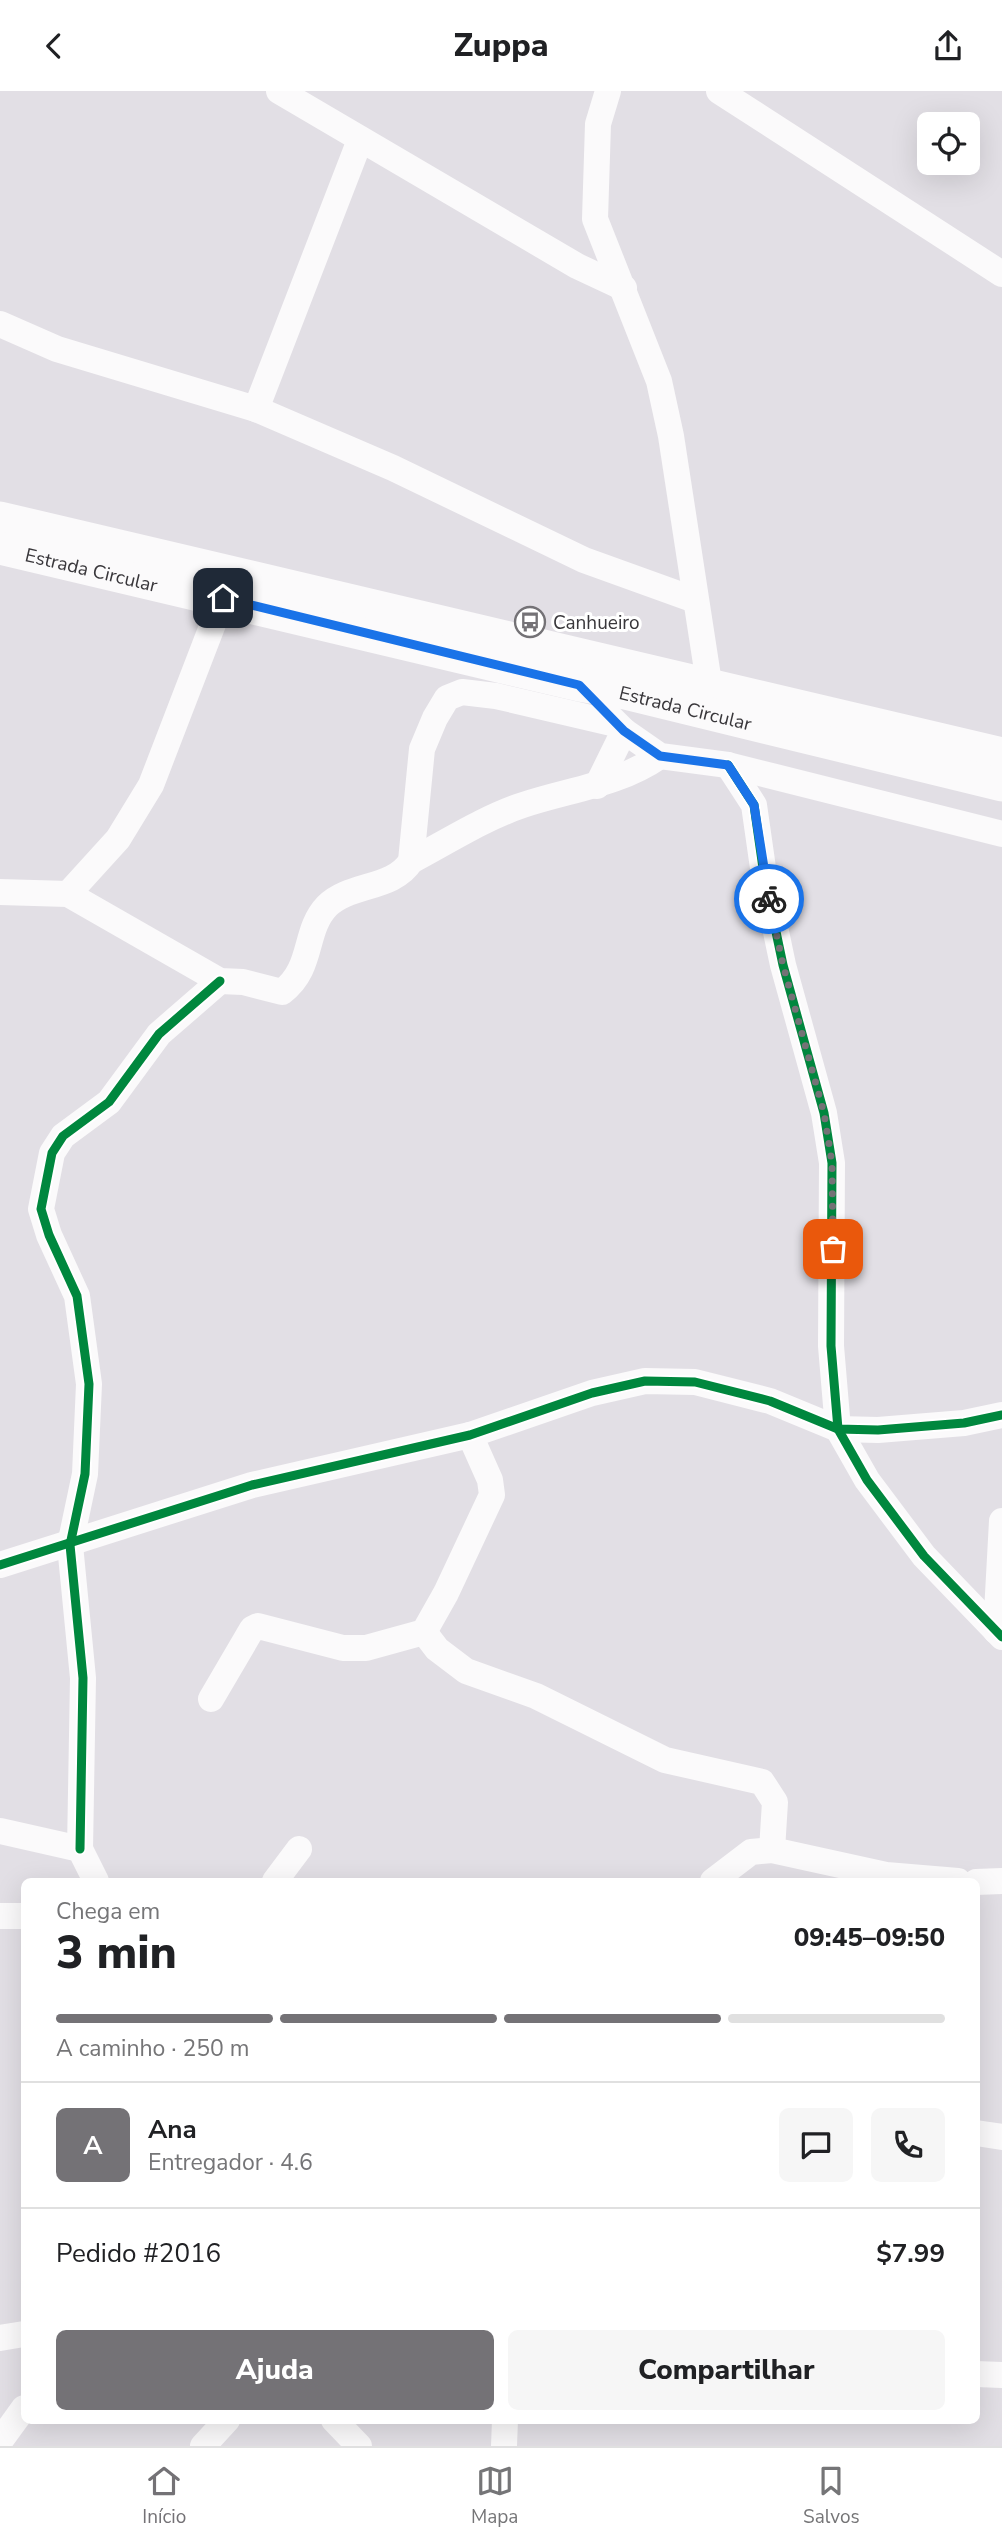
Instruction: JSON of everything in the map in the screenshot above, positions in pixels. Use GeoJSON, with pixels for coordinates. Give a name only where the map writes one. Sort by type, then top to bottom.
{"type":"FeatureCollection","features":[{"type":"Feature","properties":{"kind":"main road","name":"Estrada Circular"},"geometry":{"type":"LineString","coordinates":[[0,518],[1002,754]]}},
{"type":"Feature","properties":{"kind":"main road","name":"Estrada Circular"},"geometry":{"type":"LineString","coordinates":[[0,548],[223,598],[579,685],[625,693],[1002,785]]}},
{"type":"Feature","properties":{"kind":"street"},"geometry":{"type":"LineString","coordinates":[[279,91],[360,140],[456,192],[577,266],[624,288]]}},
{"type":"Feature","properties":{"kind":"street"},"geometry":{"type":"LineString","coordinates":[[607,91],[598,124],[595,219],[659,381],[671,436],[709,683]]}},
{"type":"Feature","properties":{"kind":"street"},"geometry":{"type":"LineString","coordinates":[[719,91],[1002,274]]}},
{"type":"Feature","properties":{"kind":"street"},"geometry":{"type":"LineString","coordinates":[[256,409],[360,140]]}},
{"type":"Feature","properties":{"kind":"street"},"geometry":{"type":"LineString","coordinates":[[0,324],[57,349],[256,409],[393,468],[584,560],[695,600]]}},
{"type":"Feature","properties":{"kind":"street"},"geometry":{"type":"LineString","coordinates":[[68,894],[118,839],[151,785],[223,598]]}},
{"type":"Feature","properties":{"kind":"street"},"geometry":{"type":"LineString","coordinates":[[579,685],[620,727],[660,756],[728,765],[1002,834]]}},
{"type":"Feature","properties":{"kind":"street"},"geometry":{"type":"LineString","coordinates":[[0,891],[68,894],[220,981],[243,982],[282,992],[293,984],[303,969],[324,909],[339,896],[390,879],[405,870],[411,861],[422,750],[435,718],[447,698],[462,692],[496,696],[620,727]]}},
{"type":"Feature","properties":{"kind":"street"},"geometry":{"type":"LineString","coordinates":[[597,786],[620,727]]}},
{"type":"Feature","properties":{"kind":"street"},"geometry":{"type":"LineString","coordinates":[[411,861],[523,805],[597,786],[636,772],[660,756]]}},
{"type":"Feature","properties":{"kind":"street"},"geometry":{"type":"LineString","coordinates":[[728,765],[754,805],[764,875],[783,965],[824,1113],[832,1163],[831,1346],[838,1429],[867,1480],[924,1556],[999,1634]]}},
{"type":"Feature","properties":{"kind":"street"},"geometry":{"type":"LineString","coordinates":[[754,805],[773,777]]}},
{"type":"Feature","properties":{"kind":"street"},"geometry":{"type":"LineString","coordinates":[[94,1878],[80,1849],[83,1678],[70,1545],[85,1474],[89,1384],[77,1296],[48,1235],[41,1209],[52,1153],[63,1136],[109,1102],[159,1034],[220,981]]}},
{"type":"Feature","properties":{"kind":"street"},"geometry":{"type":"LineString","coordinates":[[0,1565],[70,1545],[251,1485],[470,1435],[592,1393],[645,1381],[695,1382],[770,1401],[838,1429],[878,1430],[964,1423],[1002,1415]]}},
{"type":"Feature","properties":{"kind":"street"},"geometry":{"type":"LineString","coordinates":[[211,1699],[252,1629],[258,1626],[343,1648],[366,1648],[424,1632],[446,1593],[492,1495],[490,1480],[470,1435]]}},
{"type":"Feature","properties":{"kind":"street"},"geometry":{"type":"LineString","coordinates":[[999,1634],[1002,1521]]}},
{"type":"Feature","properties":{"kind":"street"},"geometry":{"type":"LineString","coordinates":[[424,1632],[437,1649],[466,1671],[536,1696],[665,1760],[762,1782],[775,1802],[772,1850]]}},
{"type":"Feature","properties":{"kind":"street"},"geometry":{"type":"LineString","coordinates":[[0,1831],[80,1849]]}},
{"type":"Feature","properties":{"kind":"street"},"geometry":{"type":"LineString","coordinates":[[277,1878],[299,1849]]}},
{"type":"Feature","properties":{"kind":"street"},"geometry":{"type":"LineString","coordinates":[[717,1878],[751,1852],[772,1850],[886,1875],[922,1878]]}},
{"type":"Feature","properties":{"kind":"street"},"geometry":{"type":"LineString","coordinates":[[980,1882],[1002,1881]]}},
{"type":"Feature","properties":{"kind":"street"},"geometry":{"type":"LineString","coordinates":[[0,1916],[21,1916]]}},
{"type":"Feature","properties":{"kind":"street"},"geometry":{"type":"LineString","coordinates":[[980,2134],[1002,2137]]}},
{"type":"Feature","properties":{"kind":"street"},"geometry":{"type":"LineString","coordinates":[[980,2374],[1002,2375]]}},
{"type":"Feature","properties":{"kind":"street"},"geometry":{"type":"LineString","coordinates":[[0,2441],[21,2412]]}},
{"type":"Feature","properties":{"kind":"street"},"geometry":{"type":"LineString","coordinates":[[203,2446],[223,2424]]}},
{"type":"Feature","properties":{"kind":"street"},"geometry":{"type":"LineString","coordinates":[[338,2424],[359,2446]]}},
{"type":"Feature","properties":{"kind":"street"},"geometry":{"type":"LineString","coordinates":[[504,2446],[505,2424]]}},
{"type":"Feature","properties":{"kind":"cycle path"},"geometry":{"type":"LineString","coordinates":[[728,765],[754,805],[764,875],[783,965],[824,1113],[832,1163],[831,1346],[838,1429],[867,1480],[924,1556],[1002,1637]]}},
{"type":"Feature","properties":{"kind":"cycle path"},"geometry":{"type":"LineString","coordinates":[[80,1849],[83,1678],[70,1545],[85,1474],[89,1384],[77,1296],[49,1235],[41,1209],[52,1153],[63,1136],[109,1102],[159,1034],[220,981]]}},
{"type":"Feature","properties":{"kind":"cycle path"},"geometry":{"type":"LineString","coordinates":[[0,1565],[252,1485],[470,1435],[592,1393],[645,1381],[695,1382],[770,1401],[838,1429],[878,1430],[964,1423],[1002,1415]]}},
{"type":"Feature","properties":{"kind":"way so far"},"geometry":{"type":"LineString","coordinates":[[769,899],[783,965],[824,1113],[832,1163],[833,1249]]}},
{"type":"Feature","properties":{"kind":"place","name":"Canhueiro"},"geometry":{"type":"Point","coordinates":[530,622]}},
{"type":"Feature","properties":{"kind":"route"},"geometry":{"type":"LineString","coordinates":[[223,598],[579,685],[624,731],[660,756],[728,765],[754,805],[769,899]]}}]}
